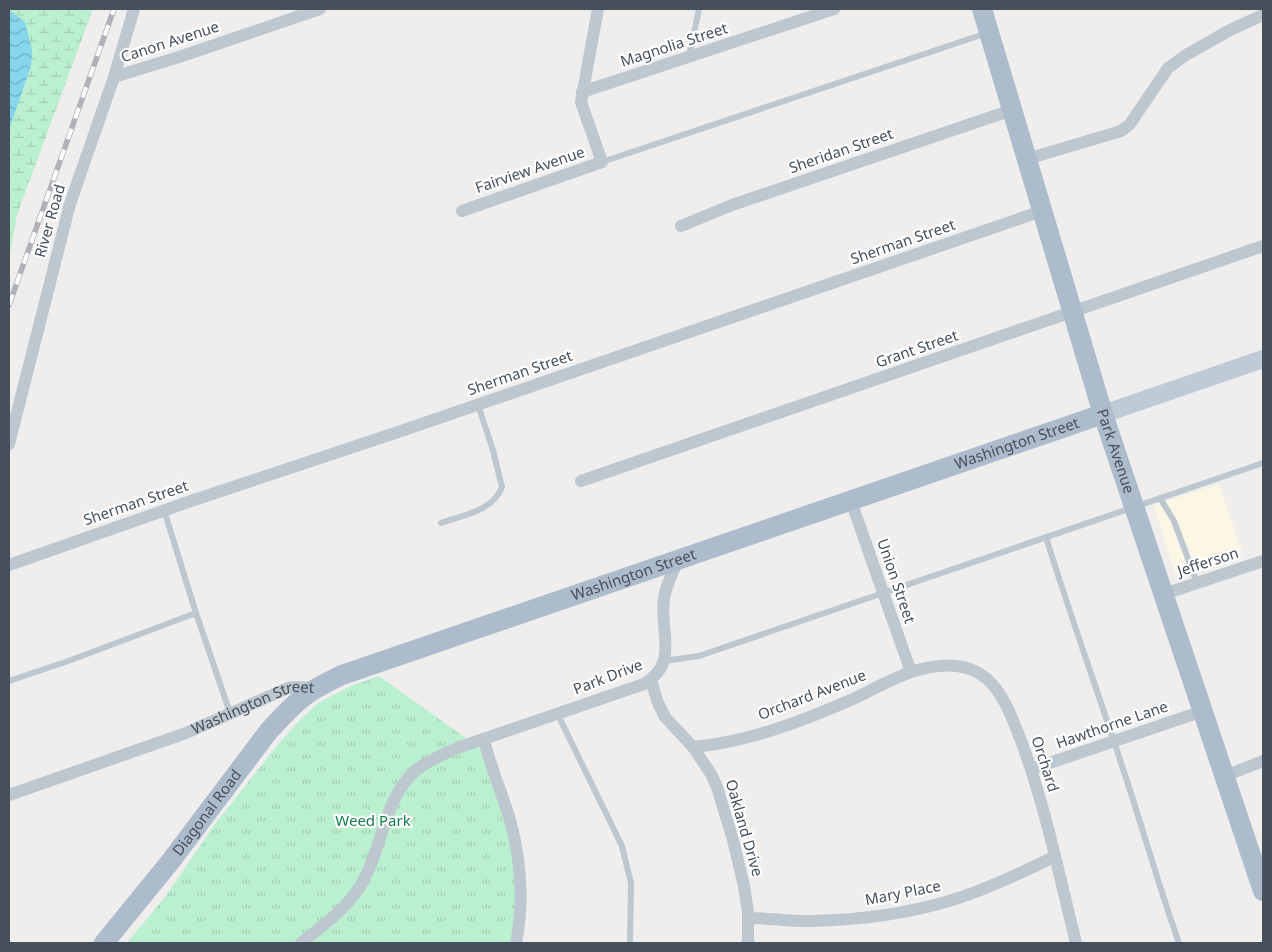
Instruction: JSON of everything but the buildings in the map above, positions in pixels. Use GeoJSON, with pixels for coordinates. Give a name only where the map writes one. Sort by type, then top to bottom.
{"type":"FeatureCollection","features":[{"type":"Feature","properties":{"kind":"main road","name":"Park Avenue"},"geometry":{"type":"LineString","coordinates":[[982,9],[1103,414],[1225,776],[1259,865],[1263,890]]}},
{"type":"Feature","properties":{"kind":"main road","name":"Washington Street"},"geometry":{"type":"LineString","coordinates":[[316,688],[342,675],[1263,360]]}},
{"type":"Feature","properties":{"kind":"main road","name":"Diagonal Road"},"geometry":{"type":"LineString","coordinates":[[104,943],[170,862],[268,732],[284,714],[316,688]]}},
{"type":"Feature","properties":{"kind":"street","name":"River Road"},"geometry":{"type":"LineString","coordinates":[[9,442],[70,204],[114,77],[134,9]]}},
{"type":"Feature","properties":{"kind":"street","name":"Canon Avenue"},"geometry":{"type":"LineString","coordinates":[[114,77],[320,9]]}},
{"type":"Feature","properties":{"kind":"street","name":"Fairview Avenue"},"geometry":{"type":"LineString","coordinates":[[462,211],[602,162],[582,108],[582,92],[598,9]]}},
{"type":"Feature","properties":{"kind":"street","name":"Magnolia Street"},"geometry":{"type":"LineString","coordinates":[[582,92],[834,9]]}},
{"type":"Feature","properties":{"kind":"street"},"geometry":{"type":"LineString","coordinates":[[1026,159],[1121,131],[1130,124],[1168,68],[1186,55],[1230,30],[1263,15]]}},
{"type":"Feature","properties":{"kind":"street","name":"Sheridan Street"},"geometry":{"type":"LineString","coordinates":[[682,226],[741,202],[1012,110]]}},
{"type":"Feature","properties":{"kind":"street","name":"Sherman Street"},"geometry":{"type":"LineString","coordinates":[[9,565],[164,510],[1042,212]]}},
{"type":"Feature","properties":{"kind":"street","name":"Grant Street"},"geometry":{"type":"LineString","coordinates":[[581,481],[1263,246]]}},
{"type":"Feature","properties":{"kind":"street","name":"Union Street"},"geometry":{"type":"LineString","coordinates":[[851,501],[911,672]]}},
{"type":"Feature","properties":{"kind":"street","name":"Park Drive"},"geometry":{"type":"LineString","coordinates":[[301,943],[332,918],[359,889],[368,872],[394,800],[405,782],[415,771],[439,756],[644,684],[656,675],[664,661],[666,651],[664,598],[672,573],[679,559]]}},
{"type":"Feature","properties":{"kind":"street","name":"Jefferson"},"geometry":{"type":"LineString","coordinates":[[1164,594],[1263,561]]}},
{"type":"Feature","properties":{"kind":"street","name":"Orchard"},"geometry":{"type":"LineString","coordinates":[[911,672],[944,666],[957,666],[969,669],[988,680],[1004,701],[1032,770],[1076,943]]}},
{"type":"Feature","properties":{"kind":"street","name":"Orchard Avenue"},"geometry":{"type":"LineString","coordinates":[[694,747],[750,736],[789,724],[852,699],[911,672]]}},
{"type":"Feature","properties":{"kind":"street","name":"Oakland Drive"},"geometry":{"type":"LineString","coordinates":[[651,680],[658,703],[665,717],[694,747],[717,787],[744,886],[749,918],[748,943]]}},
{"type":"Feature","properties":{"kind":"street","name":"Washington Street"},"geometry":{"type":"LineString","coordinates":[[9,795],[186,733],[288,688],[316,688]]}},
{"type":"Feature","properties":{"kind":"street","name":"Hawthorne Lane"},"geometry":{"type":"LineString","coordinates":[[1032,770],[1203,711]]}},
{"type":"Feature","properties":{"kind":"street"},"geometry":{"type":"LineString","coordinates":[[484,739],[510,821],[519,870],[521,901],[516,943]]}},
{"type":"Feature","properties":{"kind":"street"},"geometry":{"type":"LineString","coordinates":[[1225,776],[1263,761]]}},
{"type":"Feature","properties":{"kind":"street","name":"Mary Place"},"geometry":{"type":"LineString","coordinates":[[749,918],[811,922],[888,915],[917,910],[984,889],[1054,857]]}},
{"type":"Feature","properties":{"kind":"lane"},"geometry":{"type":"LineString","coordinates":[[688,57],[699,9]]}},
{"type":"Feature","properties":{"kind":"lane"},"geometry":{"type":"LineString","coordinates":[[602,162],[989,33]]}},
{"type":"Feature","properties":{"kind":"lane"},"geometry":{"type":"LineString","coordinates":[[441,523],[488,506],[494,501],[502,487],[478,405]]}},
{"type":"Feature","properties":{"kind":"lane"},"geometry":{"type":"LineString","coordinates":[[664,661],[699,656],[1263,463]]}},
{"type":"Feature","properties":{"kind":"lane"},"geometry":{"type":"LineString","coordinates":[[1160,498],[1174,521],[1197,583]]}},
{"type":"Feature","properties":{"kind":"lane"},"geometry":{"type":"LineString","coordinates":[[164,510],[230,713]]}},
{"type":"Feature","properties":{"kind":"lane"},"geometry":{"type":"LineString","coordinates":[[1046,537],[1067,606],[1094,681],[1179,943]]}},
{"type":"Feature","properties":{"kind":"lane"},"geometry":{"type":"LineString","coordinates":[[9,681],[196,613]]}},
{"type":"Feature","properties":{"kind":"lane"},"geometry":{"type":"LineString","coordinates":[[558,713],[622,846],[631,883],[630,943]]}},
{"type":"Feature","properties":{"kind":"shaded area"},"geometry":{"type":"Polygon","coordinates":[[[1219,484],[1242,552],[1175,575],[1154,505],[1219,484]]]}},
{"type":"Feature","properties":{"kind":"green space"},"geometry":{"type":"Polygon","coordinates":[[[9,9],[93,9],[17,215],[9,260],[9,9]]]}},
{"type":"Feature","properties":{"kind":"green space","name":"Weed Park"},"geometry":{"type":"Polygon","coordinates":[[[379,676],[484,751],[513,851],[516,906],[510,943],[127,943],[165,897],[215,824],[299,721],[318,703],[351,686],[379,676]]]}},
{"type":"Feature","properties":{"kind":"water"},"geometry":{"type":"Polygon","coordinates":[[[9,10],[25,22],[32,50],[31,66],[9,130],[9,10]]]}},
{"type":"Feature","properties":{"kind":"railway"},"geometry":{"type":"LineString","coordinates":[[9,305],[114,9]]}}]}
